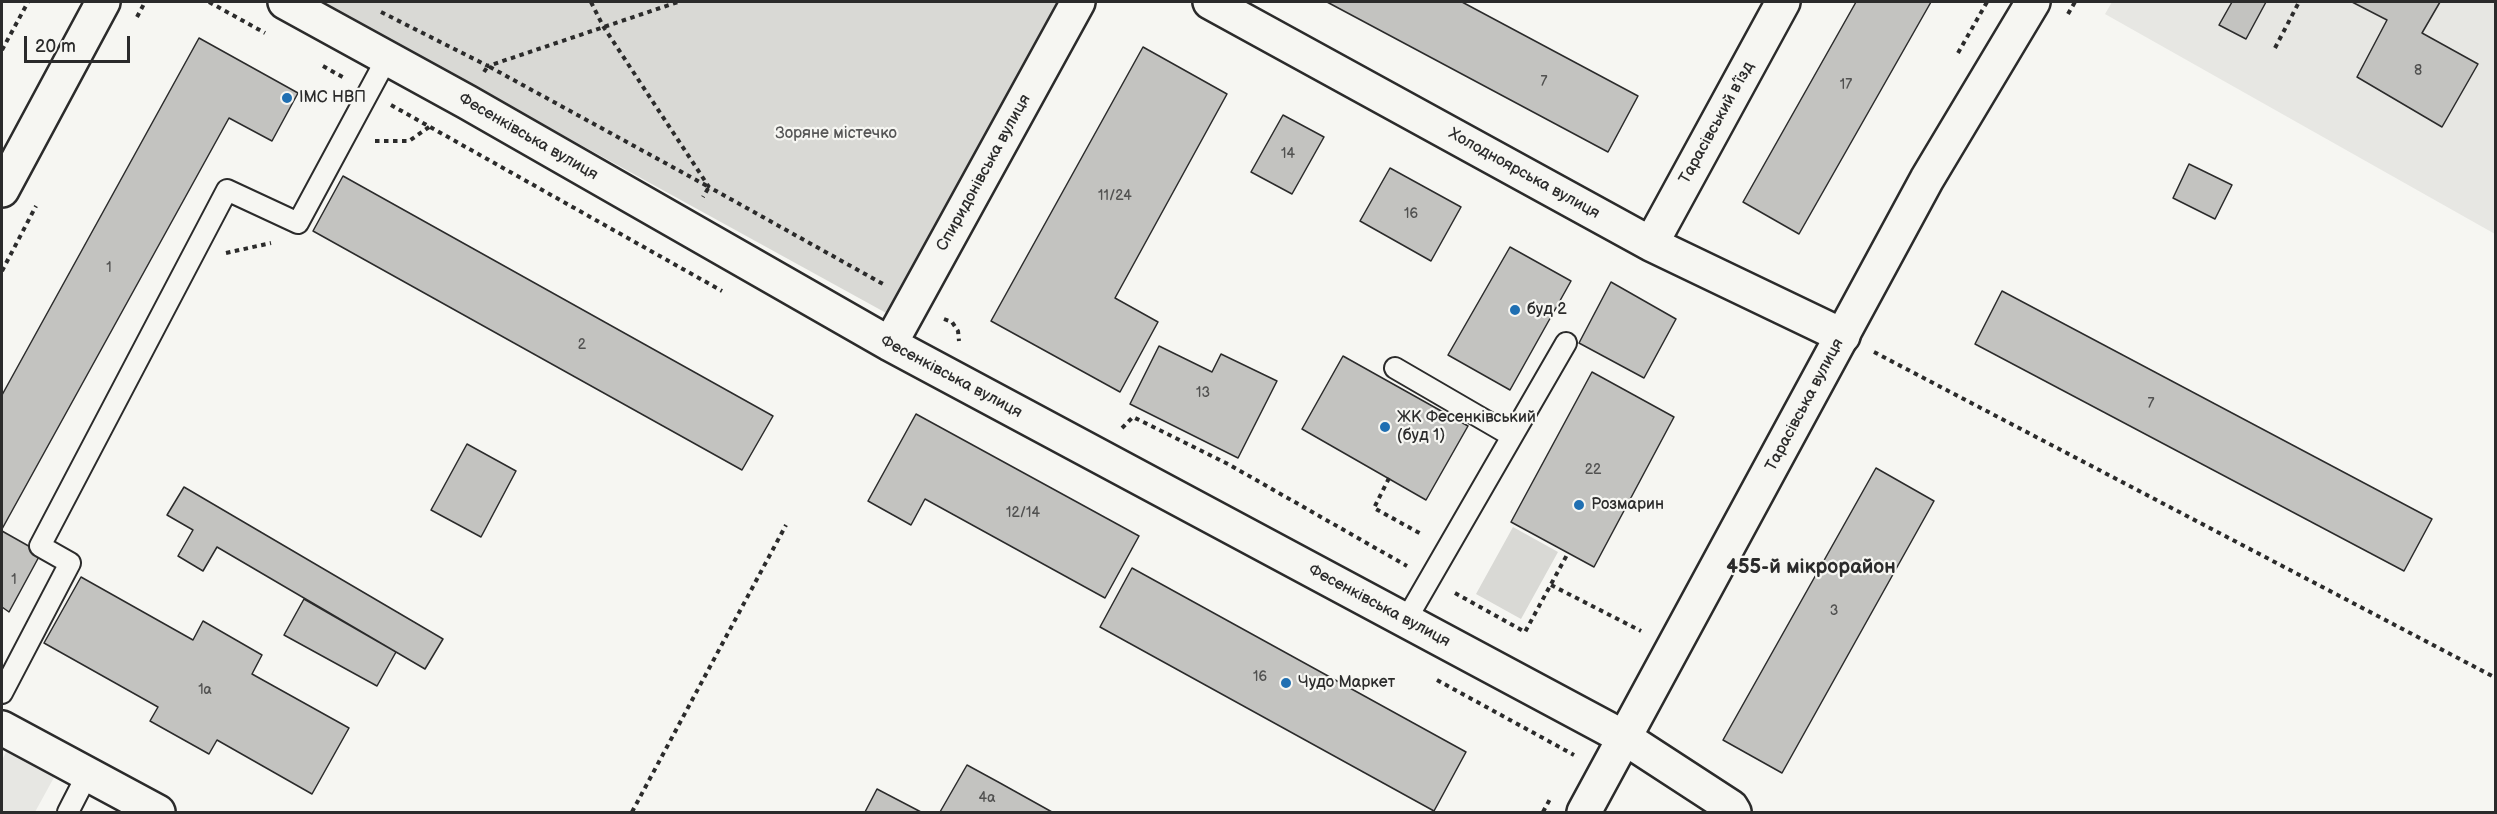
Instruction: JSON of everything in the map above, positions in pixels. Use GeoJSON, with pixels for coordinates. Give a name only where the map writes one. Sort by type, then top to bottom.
{"type":"FeatureCollection","features":[{"type":"Feature","properties":{"kind":"street"},"geometry":{"type":"LineString","coordinates":[[2,190],[103,2]]}},
{"type":"Feature","properties":{"kind":"street","name":"Фесенківська вулиця"},"geometry":{"type":"LineString","coordinates":[[285,2],[468,102],[890,344],[1625,738],[1731,807],[1734,813]]}},
{"type":"Feature","properties":{"kind":"street","name":"Спиридонівська вулиця"},"geometry":{"type":"LineString","coordinates":[[890,344],[1078,2]]}},
{"type":"Feature","properties":{"kind":"street","name":"Холодноярська вулиця"},"geometry":{"type":"LineString","coordinates":[[1210,2],[1651,244],[1842,336]]}},
{"type":"Feature","properties":{"kind":"street","name":"Тарасівський в’їзд"},"geometry":{"type":"LineString","coordinates":[[1651,244],[1783,2]]}},
{"type":"Feature","properties":{"kind":"street","name":"Тарасівська вулиця"},"geometry":{"type":"LineString","coordinates":[[1584,813],[1928,179],[2033,2]]}},
{"type":"Feature","properties":{"kind":"street"},"geometry":{"type":"LineString","coordinates":[[2,730],[88,773],[158,813]]}},
{"type":"Feature","properties":{"kind":"lane"},"geometry":{"type":"LineString","coordinates":[[2,693],[70,563],[40,546],[227,190],[298,223],[387,58]]}},
{"type":"Feature","properties":{"kind":"lane"},"geometry":{"type":"LineString","coordinates":[[1406,620],[1566,343]]}},
{"type":"Feature","properties":{"kind":"lane"},"geometry":{"type":"LineString","coordinates":[[1395,368],[1512,436]]}},
{"type":"Feature","properties":{"kind":"lane"},"geometry":{"type":"LineString","coordinates":[[68,813],[88,773]]}},
{"type":"Feature","properties":{"kind":"path"},"geometry":{"type":"LineString","coordinates":[[2,50],[28,2]]}},
{"type":"Feature","properties":{"kind":"path"},"geometry":{"type":"LineString","coordinates":[[591,2],[603,26],[709,187]]}},
{"type":"Feature","properties":{"kind":"path"},"geometry":{"type":"LineString","coordinates":[[365,141],[409,141],[468,102],[488,66],[678,2]]}},
{"type":"Feature","properties":{"kind":"path"},"geometry":{"type":"LineString","coordinates":[[2275,48],[2300,2]]}},
{"type":"Feature","properties":{"kind":"path"},"geometry":{"type":"LineString","coordinates":[[372,7],[488,66],[709,187],[913,303]]}},
{"type":"Feature","properties":{"kind":"path"},"geometry":{"type":"LineString","coordinates":[[225,254],[276,242]]}},
{"type":"Feature","properties":{"kind":"path"},"geometry":{"type":"LineString","coordinates":[[1874,352],[2496,678]]}},
{"type":"Feature","properties":{"kind":"path"},"geometry":{"type":"LineString","coordinates":[[1118,428],[1124,428],[1133,417],[1228,464],[1525,632],[1568,553]]}},
{"type":"Feature","properties":{"kind":"path"},"geometry":{"type":"LineString","coordinates":[[1389,478],[1374,508],[1448,548]]}},
{"type":"Feature","properties":{"kind":"path"},"geometry":{"type":"LineString","coordinates":[[632,813],[786,525]]}},
{"type":"Feature","properties":{"kind":"path"},"geometry":{"type":"LineString","coordinates":[[1551,585],[1641,631]]}},
{"type":"Feature","properties":{"kind":"shaded area"},"geometry":{"type":"Polygon","coordinates":[[[2112,2],[2495,2],[2495,234],[2105,14],[2112,2]]]}},
{"type":"Feature","properties":{"kind":"shaded area"},"geometry":{"type":"Polygon","coordinates":[[[9,746],[57,772],[35,812],[2,812],[2,760],[9,746]]]}},
{"type":"Feature","properties":{"kind":"green space","name":"Зоряне містечко"},"geometry":{"type":"Polygon","coordinates":[[[321,2],[1066,2],[888,314],[321,2]]]}},
{"type":"Feature","properties":{"kind":"green space"},"geometry":{"type":"Polygon","coordinates":[[[1513,527],[1558,552],[1521,619],[1476,594],[1513,527]]]}},
{"type":"Feature","properties":{"kind":"building"},"geometry":{"type":"Polygon","coordinates":[[[1327,2],[1462,2],[1638,96],[1608,152],[1327,2]]]}},
{"type":"Feature","properties":{"kind":"building"},"geometry":{"type":"Polygon","coordinates":[[[1856,2],[1931,2],[1799,234],[1743,202],[1856,2]]]}},
{"type":"Feature","properties":{"kind":"building"},"geometry":{"type":"Polygon","coordinates":[[[2232,2],[2266,2],[2246,39],[2219,25],[2232,2]]]}},
{"type":"Feature","properties":{"kind":"building"},"geometry":{"type":"Polygon","coordinates":[[[2352,2],[2440,2],[2422,33],[2478,64],[2442,127],[2357,77],[2387,20],[2352,2]]]}},
{"type":"Feature","properties":{"kind":"building"},"geometry":{"type":"Polygon","coordinates":[[[199,38],[298,93],[272,141],[229,118],[2,529],[2,395],[199,38]]]}},
{"type":"Feature","properties":{"kind":"building"},"geometry":{"type":"Polygon","coordinates":[[[1143,47],[1227,94],[1115,298],[1158,322],[1120,392],[991,321],[1143,47]]]}},
{"type":"Feature","properties":{"kind":"building"},"geometry":{"type":"Polygon","coordinates":[[[1283,115],[1324,137],[1292,194],[1251,172],[1283,115]]]}},
{"type":"Feature","properties":{"kind":"building"},"geometry":{"type":"Polygon","coordinates":[[[2189,164],[2232,185],[2215,219],[2173,198],[2189,164]]]}},
{"type":"Feature","properties":{"kind":"building"},"geometry":{"type":"Polygon","coordinates":[[[1390,168],[1461,207],[1431,261],[1360,221],[1390,168]]]}},
{"type":"Feature","properties":{"kind":"building"},"geometry":{"type":"Polygon","coordinates":[[[343,176],[773,416],[742,470],[313,231],[343,176]]]}},
{"type":"Feature","properties":{"kind":"building","name":"буд 2"},"geometry":{"type":"Polygon","coordinates":[[[1510,247],[1571,281],[1510,390],[1448,355],[1510,247]]]}},
{"type":"Feature","properties":{"kind":"building"},"geometry":{"type":"Polygon","coordinates":[[[1611,282],[1676,319],[1644,378],[1579,343],[1611,282]]]}},
{"type":"Feature","properties":{"kind":"building"},"geometry":{"type":"Polygon","coordinates":[[[2002,291],[2432,519],[2404,571],[1975,344],[2002,291]]]}},
{"type":"Feature","properties":{"kind":"building"},"geometry":{"type":"Polygon","coordinates":[[[1159,346],[1212,372],[1221,354],[1277,381],[1238,458],[1130,404],[1159,346]]]}},
{"type":"Feature","properties":{"kind":"building","name":"ЖК Фесенківський (буд 1)"},"geometry":{"type":"Polygon","coordinates":[[[1343,356],[1468,426],[1426,500],[1302,429],[1343,356]]]}},
{"type":"Feature","properties":{"kind":"building"},"geometry":{"type":"Polygon","coordinates":[[[1592,372],[1674,417],[1594,567],[1511,522],[1592,372]]]}},
{"type":"Feature","properties":{"kind":"building"},"geometry":{"type":"Polygon","coordinates":[[[916,414],[1139,536],[1105,598],[925,499],[911,525],[868,501],[916,414]]]}},
{"type":"Feature","properties":{"kind":"building"},"geometry":{"type":"Polygon","coordinates":[[[467,444],[516,471],[481,537],[431,510],[467,444]]]}},
{"type":"Feature","properties":{"kind":"building"},"geometry":{"type":"Polygon","coordinates":[[[1876,468],[1934,501],[1782,773],[1723,740],[1876,468]]]}},
{"type":"Feature","properties":{"kind":"building"},"geometry":{"type":"Polygon","coordinates":[[[184,487],[443,639],[425,669],[217,547],[203,571],[178,556],[193,530],[167,515],[184,487]]]}},
{"type":"Feature","properties":{"kind":"building"},"geometry":{"type":"Polygon","coordinates":[[[2,531],[41,553],[9,612],[2,607],[2,531]]]}},
{"type":"Feature","properties":{"kind":"building"},"geometry":{"type":"Polygon","coordinates":[[[1132,568],[1466,752],[1434,811],[1100,627],[1132,568]]]}},
{"type":"Feature","properties":{"kind":"building"},"geometry":{"type":"Polygon","coordinates":[[[81,577],[193,640],[203,621],[262,655],[252,674],[349,728],[312,794],[217,740],[209,754],[150,721],[158,707],[44,643],[81,577]]]}},
{"type":"Feature","properties":{"kind":"building"},"geometry":{"type":"Polygon","coordinates":[[[304,599],[396,652],[377,686],[284,635],[304,599]]]}},
{"type":"Feature","properties":{"kind":"building"},"geometry":{"type":"Polygon","coordinates":[[[967,765],[1000,783],[1052,812],[940,812],[967,765]]]}},
{"type":"Feature","properties":{"kind":"building"},"geometry":{"type":"Polygon","coordinates":[[[877,789],[921,812],[865,812],[877,789]]]}},
{"type":"Feature","properties":{"kind":"place","name":"ІМС НВП"},"geometry":{"type":"Point","coordinates":[287,98]}},
{"type":"Feature","properties":{"kind":"place","name":"буд 2"},"geometry":{"type":"Point","coordinates":[1515,310]}},
{"type":"Feature","properties":{"kind":"place","name":"ЖК Фесенківський (буд 1)"},"geometry":{"type":"Point","coordinates":[1385,427]}},
{"type":"Feature","properties":{"kind":"place","name":"Розмарин"},"geometry":{"type":"Point","coordinates":[1579,505]}},
{"type":"Feature","properties":{"kind":"place","name":"Чудо Маркет"},"geometry":{"type":"Point","coordinates":[1286,683]}},
{"type":"Feature","properties":{"kind":"district","name":"455-й мікрорайон"},"geometry":{"type":"Point","coordinates":[1811,568]}}]}
